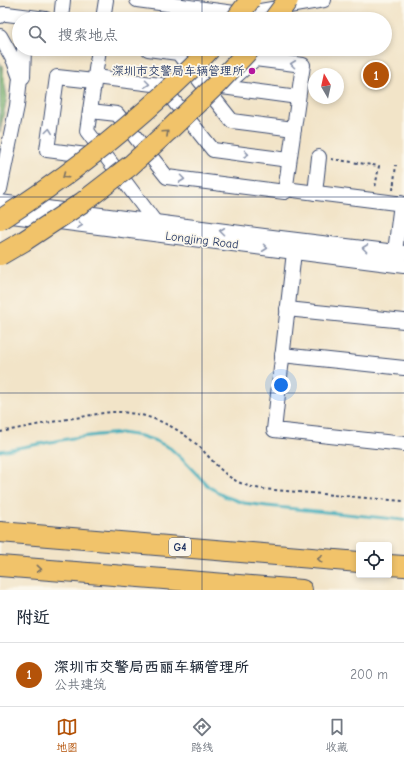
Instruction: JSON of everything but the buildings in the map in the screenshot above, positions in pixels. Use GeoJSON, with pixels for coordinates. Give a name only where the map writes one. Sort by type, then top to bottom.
{"type":"FeatureCollection","features":[{"type":"Feature","properties":{"kind":"highway"},"geometry":{"type":"LineString","coordinates":[[241,12],[250,0]]}},
{"type":"Feature","properties":{"kind":"highway"},"geometry":{"type":"LineString","coordinates":[[279,12],[288,0]]}},
{"type":"Feature","properties":{"kind":"highway"},"geometry":{"type":"LineString","coordinates":[[0,220],[62,179],[112,140],[161,97],[204,56]]}},
{"type":"Feature","properties":{"kind":"highway"},"geometry":{"type":"LineString","coordinates":[[0,255],[83,202],[131,165],[218,84],[244,56]]}},
{"type":"Feature","properties":{"kind":"highway"},"geometry":{"type":"LineString","coordinates":[[0,522],[200,538],[245,553]]}},
{"type":"Feature","properties":{"kind":"highway","name":"G4"},"geometry":{"type":"LineString","coordinates":[[0,532],[356,562]]}},
{"type":"Feature","properties":{"kind":"highway"},"geometry":{"type":"LineString","coordinates":[[392,565],[404,566]]}},
{"type":"Feature","properties":{"kind":"highway"},"geometry":{"type":"LineString","coordinates":[[0,566],[302,590]]}},
{"type":"Feature","properties":{"kind":"street"},"geometry":{"type":"LineString","coordinates":[[62,12],[63,0]]}},
{"type":"Feature","properties":{"kind":"street"},"geometry":{"type":"LineString","coordinates":[[104,12],[106,0]]}},
{"type":"Feature","properties":{"kind":"street"},"geometry":{"type":"LineString","coordinates":[[137,0],[227,12]]}},
{"type":"Feature","properties":{"kind":"street"},"geometry":{"type":"LineString","coordinates":[[254,12],[324,0]]}},
{"type":"Feature","properties":{"kind":"street"},"geometry":{"type":"LineString","coordinates":[[0,16],[3,14],[12,15]]}},
{"type":"Feature","properties":{"kind":"street"},"geometry":{"type":"LineString","coordinates":[[1,34],[14,61],[20,78],[17,106]]}},
{"type":"Feature","properties":{"kind":"street"},"geometry":{"type":"LineString","coordinates":[[0,189],[24,69],[24,56]]}},
{"type":"Feature","properties":{"kind":"street"},"geometry":{"type":"LineString","coordinates":[[98,56],[87,131],[155,222]]}},
{"type":"Feature","properties":{"kind":"street"},"geometry":{"type":"LineString","coordinates":[[181,56],[217,91],[232,121],[294,129]]}},
{"type":"Feature","properties":{"kind":"street"},"geometry":{"type":"LineString","coordinates":[[90,110],[117,114],[167,177],[285,192],[303,65],[255,59],[217,91]]}},
{"type":"Feature","properties":{"kind":"street"},"geometry":{"type":"LineString","coordinates":[[108,158],[47,150],[57,77],[161,85],[212,150],[290,160]]}},
{"type":"Feature","properties":{"kind":"street"},"geometry":{"type":"LineString","coordinates":[[217,91],[298,97]]}},
{"type":"Feature","properties":{"kind":"street"},"geometry":{"type":"LineString","coordinates":[[315,192],[320,158]]}},
{"type":"Feature","properties":{"kind":"street"},"geometry":{"type":"LineString","coordinates":[[285,189],[401,200],[400,252]]}},
{"type":"Feature","properties":{"kind":"street","name":"Longjing Road"},"geometry":{"type":"LineString","coordinates":[[0,202],[400,252]]}},
{"type":"Feature","properties":{"kind":"street","name":"Longjing Road"},"geometry":{"type":"LineString","coordinates":[[0,215],[404,266]]}},
{"type":"Feature","properties":{"kind":"street"},"geometry":{"type":"LineString","coordinates":[[294,252],[274,430],[404,444]]}},
{"type":"Feature","properties":{"kind":"street"},"geometry":{"type":"LineString","coordinates":[[287,309],[404,321]]}},
{"type":"Feature","properties":{"kind":"street"},"geometry":{"type":"LineString","coordinates":[[282,355],[404,368]]}},
{"type":"Feature","properties":{"kind":"path"},"geometry":{"type":"LineString","coordinates":[[320,158],[379,166],[375,188]]}},
{"type":"Feature","properties":{"kind":"path"},"geometry":{"type":"LineString","coordinates":[[393,191],[396,165]]}},
{"type":"Feature","properties":{"kind":"path"},"geometry":{"type":"LineString","coordinates":[[387,190],[393,191],[401,200]]}},
{"type":"Feature","properties":{"kind":"path"},"geometry":{"type":"LineString","coordinates":[[0,432],[111,412],[128,412],[163,422],[182,433],[197,444],[227,475],[238,483],[261,489],[404,501]]}},
{"type":"Feature","properties":{"kind":"green space"},"geometry":{"type":"Polygon","coordinates":[[[0,62],[7,97],[0,132],[0,62]]]}},
{"type":"Feature","properties":{"kind":"waterway"},"geometry":{"type":"LineString","coordinates":[[0,451],[98,435],[121,433],[141,436],[170,448],[208,486],[224,496],[244,503],[404,520]]}},
{"type":"Feature","properties":{"kind":"place","name":"深圳市交警局车辆管理所"},"geometry":{"type":"Point","coordinates":[252,71]}},
{"type":"Feature","properties":{"kind":"place","name":"深圳市交警局西丽车辆管理所"},"geometry":{"type":"Point","coordinates":[376,75]}}]}
